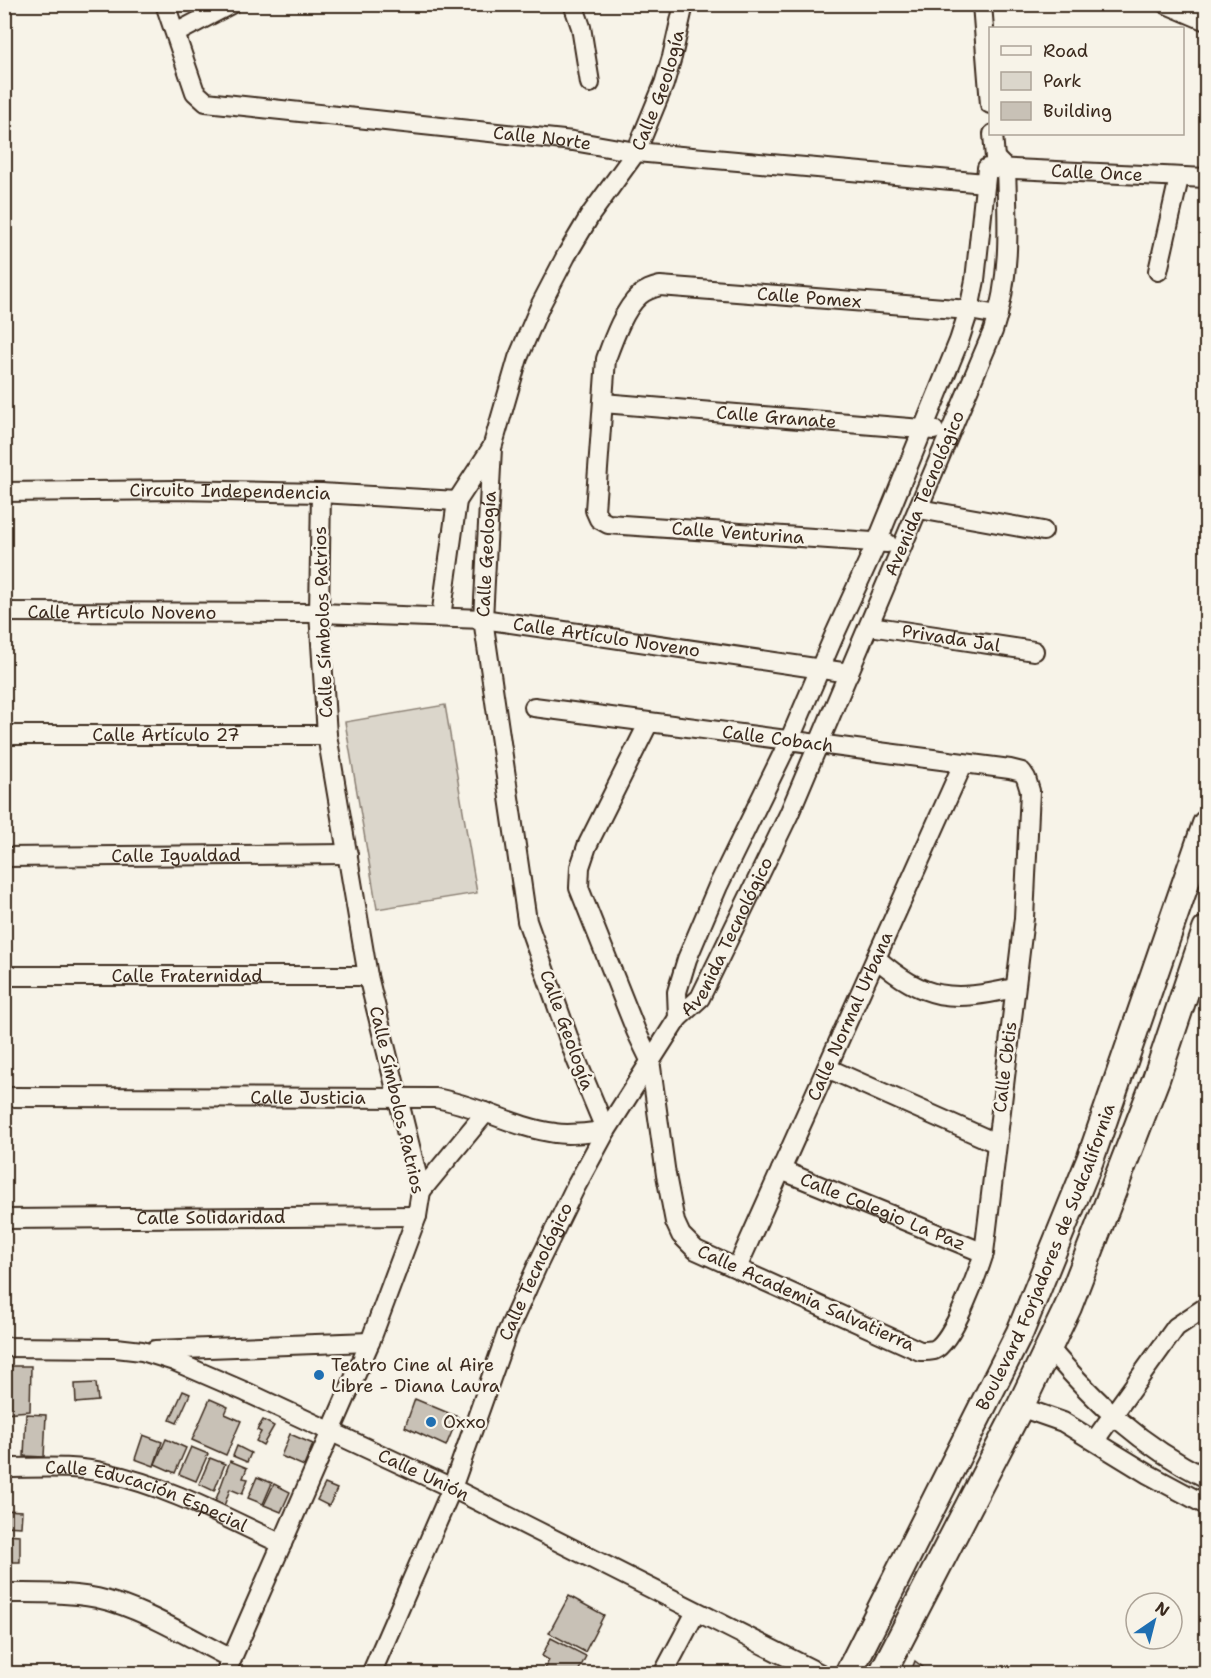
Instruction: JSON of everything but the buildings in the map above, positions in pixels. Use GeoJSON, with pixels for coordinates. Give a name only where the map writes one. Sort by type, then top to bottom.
{"type":"FeatureCollection","features":[{"type":"Feature","properties":{"kind":"highway","name":"Boulevard Forjadores de Sudcalifornia"},"geometry":{"type":"LineString","coordinates":[[848,1674],[1020,1332],[1090,1160],[1206,824]]}},
{"type":"Feature","properties":{"kind":"highway","name":"Boulevard Forjadores de Sudcalifornia"},"geometry":{"type":"LineString","coordinates":[[882,1674],[1020,1407],[1068,1307],[1156,1079],[1206,930]]}},
{"type":"Feature","properties":{"kind":"highway"},"geometry":{"type":"LineString","coordinates":[[1121,1070],[1156,1079]]}},
{"type":"Feature","properties":{"kind":"street","name":"Calle Norte"},"geometry":{"type":"LineString","coordinates":[[165,4],[195,92],[206,102],[573,141],[636,152],[993,169]]}},
{"type":"Feature","properties":{"kind":"street"},"geometry":{"type":"LineString","coordinates":[[176,33],[231,4]]}},
{"type":"Feature","properties":{"kind":"street"},"geometry":{"type":"LineString","coordinates":[[573,4],[581,27],[590,83]]}},
{"type":"Feature","properties":{"kind":"street","name":"Calle Geología"},"geometry":{"type":"LineString","coordinates":[[606,1131],[576,1059],[527,921],[483,619],[492,447],[518,358],[541,304],[591,214],[636,152],[664,84],[684,4]]}},
{"type":"Feature","properties":{"kind":"street"},"geometry":{"type":"LineString","coordinates":[[1166,4],[1206,21]]}},
{"type":"Feature","properties":{"kind":"street"},"geometry":{"type":"LineString","coordinates":[[979,6],[989,95]]}},
{"type":"Feature","properties":{"kind":"street","name":"Avenida Tecnológico"},"geometry":{"type":"LineString","coordinates":[[678,1018],[677,992],[687,959],[718,886],[789,741],[878,542],[959,341],[969,310],[975,280],[993,169],[993,135]]}},
{"type":"Feature","properties":{"kind":"street","name":"Avenida Tecnológico"},"geometry":{"type":"LineString","coordinates":[[678,1018],[700,998],[789,814],[904,546],[998,315],[1007,267],[1008,222],[993,169]]}},
{"type":"Feature","properties":{"kind":"street","name":"Calle Once"},"geometry":{"type":"LineString","coordinates":[[993,169],[1206,178]]}},
{"type":"Feature","properties":{"kind":"street"},"geometry":{"type":"LineString","coordinates":[[1158,272],[1179,178]]}},
{"type":"Feature","properties":{"kind":"street","name":"Calle Pomex"},"geometry":{"type":"LineString","coordinates":[[603,403],[606,359],[610,348],[638,297],[648,289],[660,286],[969,310],[998,315]]}},
{"type":"Feature","properties":{"kind":"street","name":"Calle Granate"},"geometry":{"type":"LineString","coordinates":[[603,403],[924,428],[951,433]]}},
{"type":"Feature","properties":{"kind":"street","name":"Calle Venturina"},"geometry":{"type":"LineString","coordinates":[[603,403],[595,510],[599,519],[608,524],[878,542],[904,546]]}},
{"type":"Feature","properties":{"kind":"street"},"geometry":{"type":"LineString","coordinates":[[441,618],[457,501],[492,447]]}},
{"type":"Feature","properties":{"kind":"street","name":"Circuito Independencia"},"geometry":{"type":"LineString","coordinates":[[4,492],[177,490],[321,493],[457,501]]}},
{"type":"Feature","properties":{"kind":"street","name":"Calle Símbolos Patrios"},"geometry":{"type":"LineString","coordinates":[[228,1666],[370,1342],[417,1216],[421,1191],[368,976],[327,735],[319,613],[321,493]]}},
{"type":"Feature","properties":{"kind":"street"},"geometry":{"type":"LineString","coordinates":[[919,509],[1043,531]]}},
{"type":"Feature","properties":{"kind":"street","name":"Calle Artículo Noveno"},"geometry":{"type":"LineString","coordinates":[[4,612],[319,613],[483,619],[849,673]]}},
{"type":"Feature","properties":{"kind":"street","name":"Privada Jal"},"geometry":{"type":"LineString","coordinates":[[870,626],[1034,651]]}},
{"type":"Feature","properties":{"kind":"street","name":"Calle Cobach"},"geometry":{"type":"LineString","coordinates":[[534,707],[1022,772]]}},
{"type":"Feature","properties":{"kind":"street","name":"Calle Academia Salvatierra"},"geometry":{"type":"LineString","coordinates":[[649,722],[587,846],[578,877],[579,888],[619,990],[650,1060],[675,1222],[681,1235],[696,1250],[920,1351],[933,1350]]}},
{"type":"Feature","properties":{"kind":"street","name":"Calle Artículo 27"},"geometry":{"type":"LineString","coordinates":[[4,735],[327,735]]}},
{"type":"Feature","properties":{"kind":"street","name":"Calle Normal Urbana"},"geometry":{"type":"LineString","coordinates":[[737,1268],[963,764]]}},
{"type":"Feature","properties":{"kind":"street","name":"Calle Cbtis"},"geometry":{"type":"LineString","coordinates":[[933,1350],[952,1330],[979,1270],[984,1252],[1024,918],[1030,791],[1022,772]]}},
{"type":"Feature","properties":{"kind":"street","name":"Calle Igualdad"},"geometry":{"type":"LineString","coordinates":[[4,857],[348,854]]}},
{"type":"Feature","properties":{"kind":"street"},"geometry":{"type":"LineString","coordinates":[[876,958],[898,978],[929,991],[951,996],[976,996],[1014,988]]}},
{"type":"Feature","properties":{"kind":"street","name":"Calle Fraternidad"},"geometry":{"type":"LineString","coordinates":[[4,976],[368,976]]}},
{"type":"Feature","properties":{"kind":"street","name":"Calle Tecnológico"},"geometry":{"type":"LineString","coordinates":[[370,1674],[452,1488],[507,1333],[570,1198],[606,1131],[678,1018]]}},
{"type":"Feature","properties":{"kind":"street"},"geometry":{"type":"LineString","coordinates":[[826,1068],[996,1143]]}},
{"type":"Feature","properties":{"kind":"street","name":"Calle Justicia"},"geometry":{"type":"LineString","coordinates":[[4,1097],[435,1098],[459,1102],[526,1127],[557,1134],[606,1131]]}},
{"type":"Feature","properties":{"kind":"street"},"geometry":{"type":"LineString","coordinates":[[421,1191],[486,1112]]}},
{"type":"Feature","properties":{"kind":"street","name":"Calle Colegio La Paz"},"geometry":{"type":"LineString","coordinates":[[781,1170],[984,1252]]}},
{"type":"Feature","properties":{"kind":"street","name":"Calle Solidaridad"},"geometry":{"type":"LineString","coordinates":[[4,1219],[417,1216]]}},
{"type":"Feature","properties":{"kind":"street"},"geometry":{"type":"LineString","coordinates":[[1095,1440],[1176,1327],[1206,1307]]}},
{"type":"Feature","properties":{"kind":"street"},"geometry":{"type":"LineString","coordinates":[[142,1351],[370,1342]]}},
{"type":"Feature","properties":{"kind":"street","name":"Calle Unión"},"geometry":{"type":"LineString","coordinates":[[4,1347],[97,1347],[142,1351],[184,1365],[452,1488],[821,1674]]}},
{"type":"Feature","properties":{"kind":"street"},"geometry":{"type":"LineString","coordinates":[[1049,1348],[1112,1416],[1155,1450],[1206,1478]]}},
{"type":"Feature","properties":{"kind":"street"},"geometry":{"type":"LineString","coordinates":[[1020,1407],[1063,1422],[1206,1506]]}},
{"type":"Feature","properties":{"kind":"street","name":"Calle Educación Especial"},"geometry":{"type":"LineString","coordinates":[[4,1468],[60,1468],[107,1473],[194,1502],[282,1544]]}},
{"type":"Feature","properties":{"kind":"street"},"geometry":{"type":"LineString","coordinates":[[4,1593],[60,1593],[98,1598],[137,1611],[228,1666]]}},
{"type":"Feature","properties":{"kind":"street"},"geometry":{"type":"LineString","coordinates":[[663,1674],[696,1612]]}},
{"type":"Feature","properties":{"kind":"green space"},"geometry":{"type":"Polygon","coordinates":[[[445,705],[477,893],[377,909],[345,722],[445,705]]]}},
{"type":"Feature","properties":{"kind":"place","name":"Teatro Cine al Aire Libre - Diana Laura"},"geometry":{"type":"Point","coordinates":[319,1375]}},
{"type":"Feature","properties":{"kind":"place","name":"Oxxo"},"geometry":{"type":"Point","coordinates":[431,1422]}}]}
